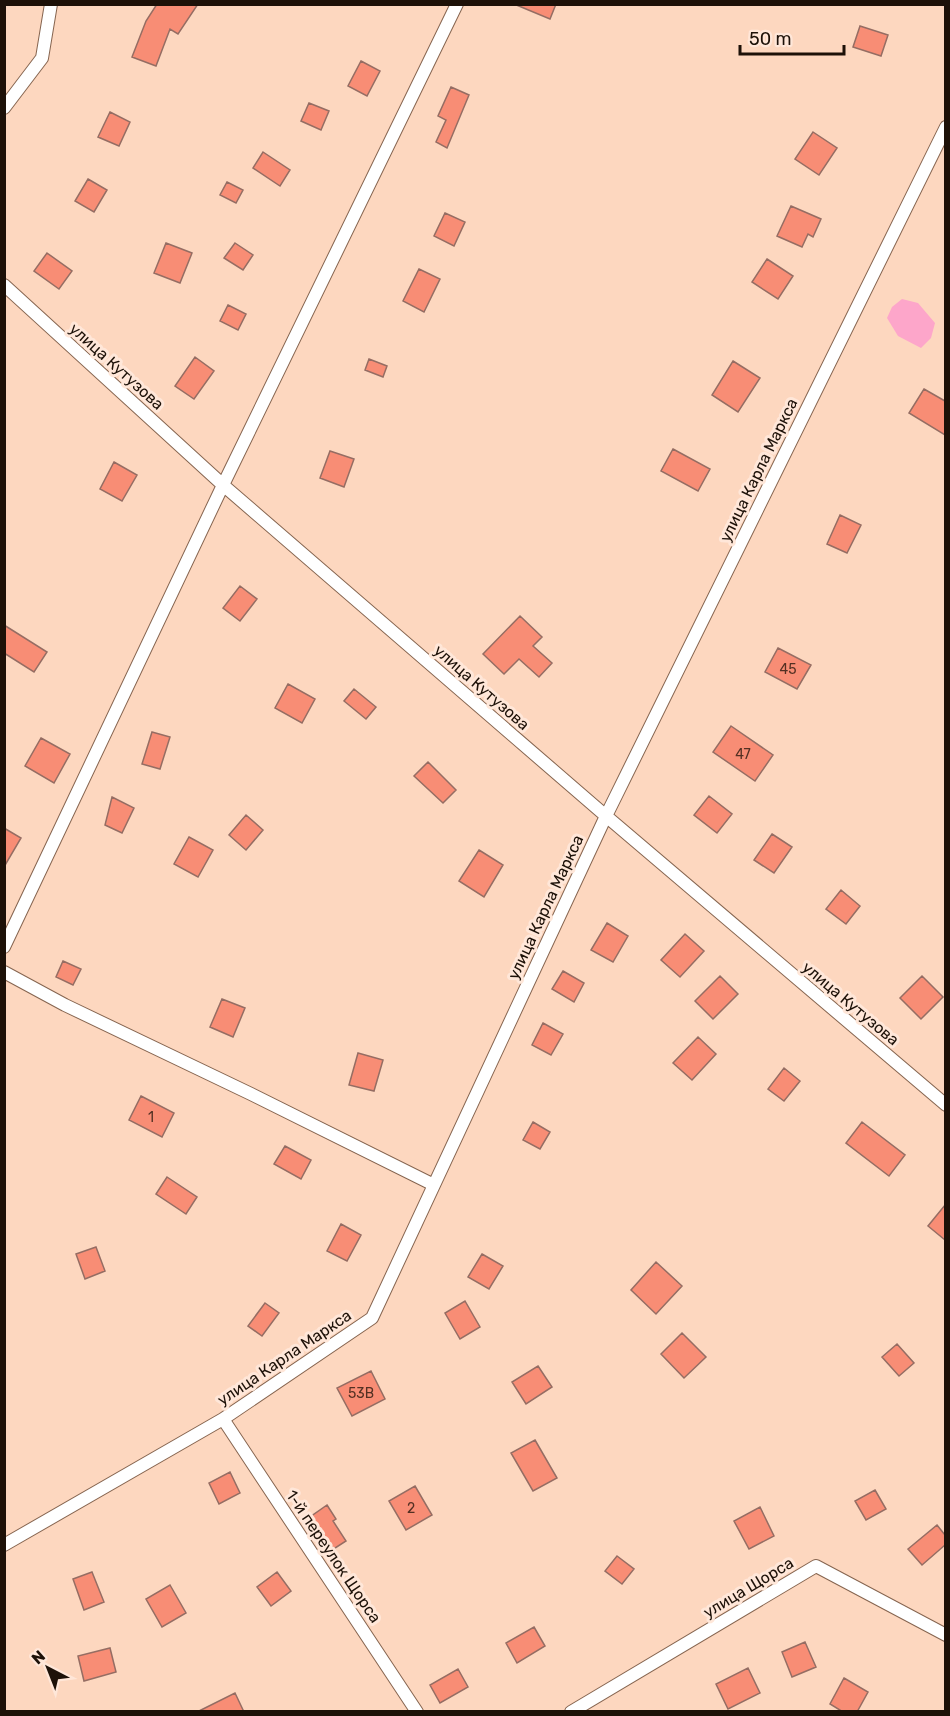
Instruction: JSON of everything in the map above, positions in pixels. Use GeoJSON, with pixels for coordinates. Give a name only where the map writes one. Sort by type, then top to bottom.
{"type":"FeatureCollection","features":[{"type":"Feature","properties":{"kind":"street"},"geometry":{"type":"LineString","coordinates":[[4,108],[42,58],[51,4]]}},
{"type":"Feature","properties":{"kind":"street"},"geometry":{"type":"LineString","coordinates":[[4,947],[223,485],[457,4]]}},
{"type":"Feature","properties":{"kind":"street","name":"улица Карла Маркса"},"geometry":{"type":"LineString","coordinates":[[4,1545],[223,1419],[372,1318],[606,816],[945,127]]}},
{"type":"Feature","properties":{"kind":"street","name":"улица Кутузова"},"geometry":{"type":"LineString","coordinates":[[4,285],[223,485],[945,1105]]}},
{"type":"Feature","properties":{"kind":"street"},"geometry":{"type":"LineString","coordinates":[[4,972],[65,1005],[434,1185]]}},
{"type":"Feature","properties":{"kind":"street","name":"1-й переулок Щорса"},"geometry":{"type":"LineString","coordinates":[[223,1419],[417,1712]]}},
{"type":"Feature","properties":{"kind":"street","name":"улица Щорса"},"geometry":{"type":"LineString","coordinates":[[571,1712],[816,1566],[945,1635]]}},
{"type":"Feature","properties":{"kind":"shaded area"},"geometry":{"type":"Polygon","coordinates":[[[902,299],[918,303],[935,323],[931,338],[921,348],[898,336],[887,318],[892,307],[902,299]]]}},
{"type":"Feature","properties":{"kind":"building"},"geometry":{"type":"Polygon","coordinates":[[[157,4],[198,4],[178,34],[170,29],[156,66],[132,57],[146,21],[157,4]]]}},
{"type":"Feature","properties":{"kind":"building"},"geometry":{"type":"Polygon","coordinates":[[[514,4],[556,4],[550,19],[514,4]]]}},
{"type":"Feature","properties":{"kind":"building"},"geometry":{"type":"Polygon","coordinates":[[[860,26],[888,35],[881,56],[853,47],[860,26]]]}},
{"type":"Feature","properties":{"kind":"building"},"geometry":{"type":"Polygon","coordinates":[[[361,61],[380,71],[367,96],[348,86],[361,61]]]}},
{"type":"Feature","properties":{"kind":"building"},"geometry":{"type":"Polygon","coordinates":[[[451,87],[469,95],[447,148],[436,142],[446,120],[438,116],[451,87]]]}},
{"type":"Feature","properties":{"kind":"building"},"geometry":{"type":"Polygon","coordinates":[[[309,103],[329,111],[321,130],[301,121],[309,103]]]}},
{"type":"Feature","properties":{"kind":"building"},"geometry":{"type":"Polygon","coordinates":[[[110,112],[130,122],[119,146],[98,137],[110,112]]]}},
{"type":"Feature","properties":{"kind":"building"},"geometry":{"type":"Polygon","coordinates":[[[813,132],[837,148],[819,175],[795,159],[813,132]]]}},
{"type":"Feature","properties":{"kind":"building"},"geometry":{"type":"Polygon","coordinates":[[[263,152],[290,170],[280,186],[253,168],[263,152]]]}},
{"type":"Feature","properties":{"kind":"building"},"geometry":{"type":"Polygon","coordinates":[[[88,179],[107,190],[94,212],[75,201],[88,179]]]}},
{"type":"Feature","properties":{"kind":"building"},"geometry":{"type":"Polygon","coordinates":[[[227,182],[243,190],[236,203],[220,195],[227,182]]]}},
{"type":"Feature","properties":{"kind":"building"},"geometry":{"type":"Polygon","coordinates":[[[791,206],[821,219],[813,237],[808,234],[802,247],[777,236],[791,206]]]}},
{"type":"Feature","properties":{"kind":"building"},"geometry":{"type":"Polygon","coordinates":[[[445,213],[465,222],[454,246],[434,236],[445,213]]]}},
{"type":"Feature","properties":{"kind":"building"},"geometry":{"type":"Polygon","coordinates":[[[166,243],[192,253],[180,283],[154,273],[166,243]]]}},
{"type":"Feature","properties":{"kind":"building"},"geometry":{"type":"Polygon","coordinates":[[[235,243],[253,255],[243,270],[224,258],[235,243]]]}},
{"type":"Feature","properties":{"kind":"building"},"geometry":{"type":"Polygon","coordinates":[[[47,253],[72,271],[59,289],[34,271],[47,253]]]}},
{"type":"Feature","properties":{"kind":"building"},"geometry":{"type":"Polygon","coordinates":[[[767,259],[793,276],[778,299],[752,282],[767,259]]]}},
{"type":"Feature","properties":{"kind":"building"},"geometry":{"type":"Polygon","coordinates":[[[419,269],[440,279],[424,312],[403,301],[419,269]]]}},
{"type":"Feature","properties":{"kind":"building"},"geometry":{"type":"Polygon","coordinates":[[[228,305],[246,314],[238,330],[220,321],[228,305]]]}},
{"type":"Feature","properties":{"kind":"building"},"geometry":{"type":"Polygon","coordinates":[[[195,357],[214,371],[194,399],[175,386],[195,357]]]}},
{"type":"Feature","properties":{"kind":"building"},"geometry":{"type":"Polygon","coordinates":[[[369,359],[387,366],[383,377],[365,370],[369,359]]]}},
{"type":"Feature","properties":{"kind":"building"},"geometry":{"type":"Polygon","coordinates":[[[733,361],[760,378],[738,412],[712,395],[733,361]]]}},
{"type":"Feature","properties":{"kind":"building"},"geometry":{"type":"Polygon","coordinates":[[[924,389],[945,401],[945,435],[909,413],[924,389]]]}},
{"type":"Feature","properties":{"kind":"building"},"geometry":{"type":"Polygon","coordinates":[[[673,449],[710,469],[698,491],[661,471],[673,449]]]}},
{"type":"Feature","properties":{"kind":"building"},"geometry":{"type":"Polygon","coordinates":[[[330,451],[354,459],[344,487],[320,478],[330,451]]]}},
{"type":"Feature","properties":{"kind":"building"},"geometry":{"type":"Polygon","coordinates":[[[114,462],[137,475],[122,501],[100,489],[114,462]]]}},
{"type":"Feature","properties":{"kind":"building"},"geometry":{"type":"Polygon","coordinates":[[[840,515],[861,525],[847,553],[827,544],[840,515]]]}},
{"type":"Feature","properties":{"kind":"building"},"geometry":{"type":"Polygon","coordinates":[[[240,586],[257,599],[240,621],[223,608],[240,586]]]}},
{"type":"Feature","properties":{"kind":"building"},"geometry":{"type":"Polygon","coordinates":[[[520,616],[542,637],[533,646],[552,663],[539,677],[519,659],[504,674],[483,654],[520,616]]]}},
{"type":"Feature","properties":{"kind":"building"},"geometry":{"type":"Polygon","coordinates":[[[4,625],[47,652],[34,672],[4,653],[4,625]]]}},
{"type":"Feature","properties":{"kind":"building"},"geometry":{"type":"Polygon","coordinates":[[[778,648],[811,665],[797,689],[765,672],[778,648]]]}},
{"type":"Feature","properties":{"kind":"building"},"geometry":{"type":"Polygon","coordinates":[[[288,684],[315,699],[302,723],[275,708],[288,684]]]}},
{"type":"Feature","properties":{"kind":"building"},"geometry":{"type":"Polygon","coordinates":[[[354,689],[376,707],[366,719],[344,701],[354,689]]]}},
{"type":"Feature","properties":{"kind":"building"},"geometry":{"type":"Polygon","coordinates":[[[731,726],[773,755],[755,781],[713,752],[731,726]]]}},
{"type":"Feature","properties":{"kind":"building"},"geometry":{"type":"Polygon","coordinates":[[[152,732],[170,737],[160,769],[142,764],[152,732]]]}},
{"type":"Feature","properties":{"kind":"building"},"geometry":{"type":"Polygon","coordinates":[[[41,738],[70,754],[54,783],[25,766],[41,738]]]}},
{"type":"Feature","properties":{"kind":"building"},"geometry":{"type":"Polygon","coordinates":[[[428,762],[456,790],[443,803],[414,776],[428,762]]]}},
{"type":"Feature","properties":{"kind":"building"},"geometry":{"type":"Polygon","coordinates":[[[709,796],[732,814],[717,833],[694,815],[709,796]]]}},
{"type":"Feature","properties":{"kind":"building"},"geometry":{"type":"Polygon","coordinates":[[[112,797],[134,808],[122,833],[105,825],[112,797]]]}},
{"type":"Feature","properties":{"kind":"building"},"geometry":{"type":"Polygon","coordinates":[[[246,815],[263,830],[246,850],[229,835],[246,815]]]}},
{"type":"Feature","properties":{"kind":"building"},"geometry":{"type":"Polygon","coordinates":[[[4,828],[21,838],[4,867],[4,828]]]}},
{"type":"Feature","properties":{"kind":"building"},"geometry":{"type":"Polygon","coordinates":[[[772,834],[792,847],[774,873],[754,860],[772,834]]]}},
{"type":"Feature","properties":{"kind":"building"},"geometry":{"type":"Polygon","coordinates":[[[189,837],[213,850],[198,877],[174,864],[189,837]]]}},
{"type":"Feature","properties":{"kind":"building"},"geometry":{"type":"Polygon","coordinates":[[[479,850],[503,865],[484,897],[459,881],[479,850]]]}},
{"type":"Feature","properties":{"kind":"building"},"geometry":{"type":"Polygon","coordinates":[[[841,890],[860,906],[846,924],[826,909],[841,890]]]}},
{"type":"Feature","properties":{"kind":"building"},"geometry":{"type":"Polygon","coordinates":[[[607,923],[628,936],[613,962],[591,950],[607,923]]]}},
{"type":"Feature","properties":{"kind":"building"},"geometry":{"type":"Polygon","coordinates":[[[685,934],[704,951],[680,977],[661,960],[685,934]]]}},
{"type":"Feature","properties":{"kind":"building"},"geometry":{"type":"Polygon","coordinates":[[[63,961],[81,969],[73,985],[56,977],[63,961]]]}},
{"type":"Feature","properties":{"kind":"building"},"geometry":{"type":"Polygon","coordinates":[[[563,971],[584,983],[574,1002],[552,989],[563,971]]]}},
{"type":"Feature","properties":{"kind":"building"},"geometry":{"type":"Polygon","coordinates":[[[720,976],[738,994],[713,1019],[695,1001],[720,976]]]}},
{"type":"Feature","properties":{"kind":"building"},"geometry":{"type":"Polygon","coordinates":[[[922,976],[943,997],[921,1019],[900,998],[922,976]]]}},
{"type":"Feature","properties":{"kind":"building"},"geometry":{"type":"Polygon","coordinates":[[[222,999],[245,1008],[233,1037],[210,1027],[222,999]]]}},
{"type":"Feature","properties":{"kind":"building"},"geometry":{"type":"Polygon","coordinates":[[[543,1023],[563,1034],[551,1055],[532,1045],[543,1023]]]}},
{"type":"Feature","properties":{"kind":"building"},"geometry":{"type":"Polygon","coordinates":[[[698,1037],[716,1054],[692,1080],[673,1063],[698,1037]]]}},
{"type":"Feature","properties":{"kind":"building"},"geometry":{"type":"Polygon","coordinates":[[[358,1053],[383,1060],[374,1091],[349,1085],[358,1053]]]}},
{"type":"Feature","properties":{"kind":"building"},"geometry":{"type":"Polygon","coordinates":[[[784,1068],[800,1081],[784,1101],[768,1089],[784,1068]]]}},
{"type":"Feature","properties":{"kind":"building"},"geometry":{"type":"Polygon","coordinates":[[[141,1096],[174,1113],[162,1137],[129,1120],[141,1096]]]}},
{"type":"Feature","properties":{"kind":"building"},"geometry":{"type":"Polygon","coordinates":[[[533,1122],[550,1132],[540,1149],[523,1140],[533,1122]]]}},
{"type":"Feature","properties":{"kind":"building"},"geometry":{"type":"Polygon","coordinates":[[[862,1122],[905,1155],[889,1176],[846,1143],[862,1122]]]}},
{"type":"Feature","properties":{"kind":"building"},"geometry":{"type":"Polygon","coordinates":[[[285,1146],[311,1160],[301,1179],[274,1164],[285,1146]]]}},
{"type":"Feature","properties":{"kind":"building"},"geometry":{"type":"Polygon","coordinates":[[[167,1177],[197,1197],[186,1214],[156,1194],[167,1177]]]}},
{"type":"Feature","properties":{"kind":"building"},"geometry":{"type":"Polygon","coordinates":[[[945,1205],[945,1240],[928,1226],[945,1205]]]}},
{"type":"Feature","properties":{"kind":"building"},"geometry":{"type":"Polygon","coordinates":[[[341,1224],[361,1235],[347,1261],[327,1251],[341,1224]]]}},
{"type":"Feature","properties":{"kind":"building"},"geometry":{"type":"Polygon","coordinates":[[[96,1247],[105,1271],[85,1279],[76,1254],[96,1247]]]}},
{"type":"Feature","properties":{"kind":"building"},"geometry":{"type":"Polygon","coordinates":[[[482,1254],[503,1266],[489,1289],[468,1277],[482,1254]]]}},
{"type":"Feature","properties":{"kind":"building"},"geometry":{"type":"Polygon","coordinates":[[[656,1262],[682,1286],[656,1314],[631,1290],[656,1262]]]}},
{"type":"Feature","properties":{"kind":"building"},"geometry":{"type":"Polygon","coordinates":[[[465,1301],[480,1327],[460,1339],[445,1313],[465,1301]]]}},
{"type":"Feature","properties":{"kind":"building"},"geometry":{"type":"Polygon","coordinates":[[[265,1303],[279,1313],[262,1336],[248,1326],[265,1303]]]}},
{"type":"Feature","properties":{"kind":"building"},"geometry":{"type":"Polygon","coordinates":[[[682,1333],[706,1357],[684,1378],[661,1354],[682,1333]]]}},
{"type":"Feature","properties":{"kind":"building"},"geometry":{"type":"Polygon","coordinates":[[[897,1344],[914,1363],[899,1376],[882,1357],[897,1344]]]}},
{"type":"Feature","properties":{"kind":"building"},"geometry":{"type":"Polygon","coordinates":[[[538,1366],[552,1387],[526,1404],[512,1382],[538,1366]]]}},
{"type":"Feature","properties":{"kind":"building"},"geometry":{"type":"Polygon","coordinates":[[[371,1371],[385,1399],[352,1416],[337,1388],[371,1371]]]}},
{"type":"Feature","properties":{"kind":"building"},"geometry":{"type":"Polygon","coordinates":[[[535,1440],[557,1478],[533,1491],[511,1453],[535,1440]]]}},
{"type":"Feature","properties":{"kind":"building"},"geometry":{"type":"Polygon","coordinates":[[[230,1472],[240,1493],[219,1504],[209,1483],[230,1472]]]}},
{"type":"Feature","properties":{"kind":"building"},"geometry":{"type":"Polygon","coordinates":[[[415,1486],[432,1515],[406,1530],[389,1501],[415,1486]]]}},
{"type":"Feature","properties":{"kind":"building"},"geometry":{"type":"Polygon","coordinates":[[[875,1490],[886,1509],[866,1520],[855,1501],[875,1490]]]}},
{"type":"Feature","properties":{"kind":"building"},"geometry":{"type":"Polygon","coordinates":[[[327,1505],[336,1519],[333,1521],[346,1541],[329,1552],[319,1538],[322,1536],[310,1517],[327,1505]]]}},
{"type":"Feature","properties":{"kind":"building"},"geometry":{"type":"Polygon","coordinates":[[[760,1507],[774,1536],[749,1549],[734,1521],[760,1507]]]}},
{"type":"Feature","properties":{"kind":"building"},"geometry":{"type":"Polygon","coordinates":[[[937,1525],[945,1535],[945,1545],[922,1565],[908,1549],[937,1525]]]}},
{"type":"Feature","properties":{"kind":"building"},"geometry":{"type":"Polygon","coordinates":[[[617,1556],[634,1569],[622,1584],[605,1571],[617,1556]]]}},
{"type":"Feature","properties":{"kind":"building"},"geometry":{"type":"Polygon","coordinates":[[[92,1572],[104,1602],[84,1610],[73,1579],[92,1572]]]}},
{"type":"Feature","properties":{"kind":"building"},"geometry":{"type":"Polygon","coordinates":[[[277,1572],[291,1591],[271,1606],[257,1587],[277,1572]]]}},
{"type":"Feature","properties":{"kind":"building"},"geometry":{"type":"Polygon","coordinates":[[[170,1585],[186,1613],[162,1627],[146,1599],[170,1585]]]}},
{"type":"Feature","properties":{"kind":"building"},"geometry":{"type":"Polygon","coordinates":[[[534,1627],[545,1646],[517,1663],[506,1643],[534,1627]]]}},
{"type":"Feature","properties":{"kind":"building"},"geometry":{"type":"Polygon","coordinates":[[[805,1642],[816,1667],[792,1677],[782,1652],[805,1642]]]}},
{"type":"Feature","properties":{"kind":"building"},"geometry":{"type":"Polygon","coordinates":[[[110,1648],[116,1672],[84,1681],[78,1656],[110,1648]]]}},
{"type":"Feature","properties":{"kind":"building"},"geometry":{"type":"Polygon","coordinates":[[[748,1668],[760,1693],[728,1709],[716,1684],[748,1668]]]}},
{"type":"Feature","properties":{"kind":"building"},"geometry":{"type":"Polygon","coordinates":[[[458,1669],[468,1687],[440,1703],[430,1685],[458,1669]]]}},
{"type":"Feature","properties":{"kind":"building"},"geometry":{"type":"Polygon","coordinates":[[[844,1678],[868,1692],[857,1712],[843,1712],[830,1704],[844,1678]]]}},
{"type":"Feature","properties":{"kind":"building"},"geometry":{"type":"Polygon","coordinates":[[[235,1693],[244,1712],[197,1712],[235,1693]]]}}]}
